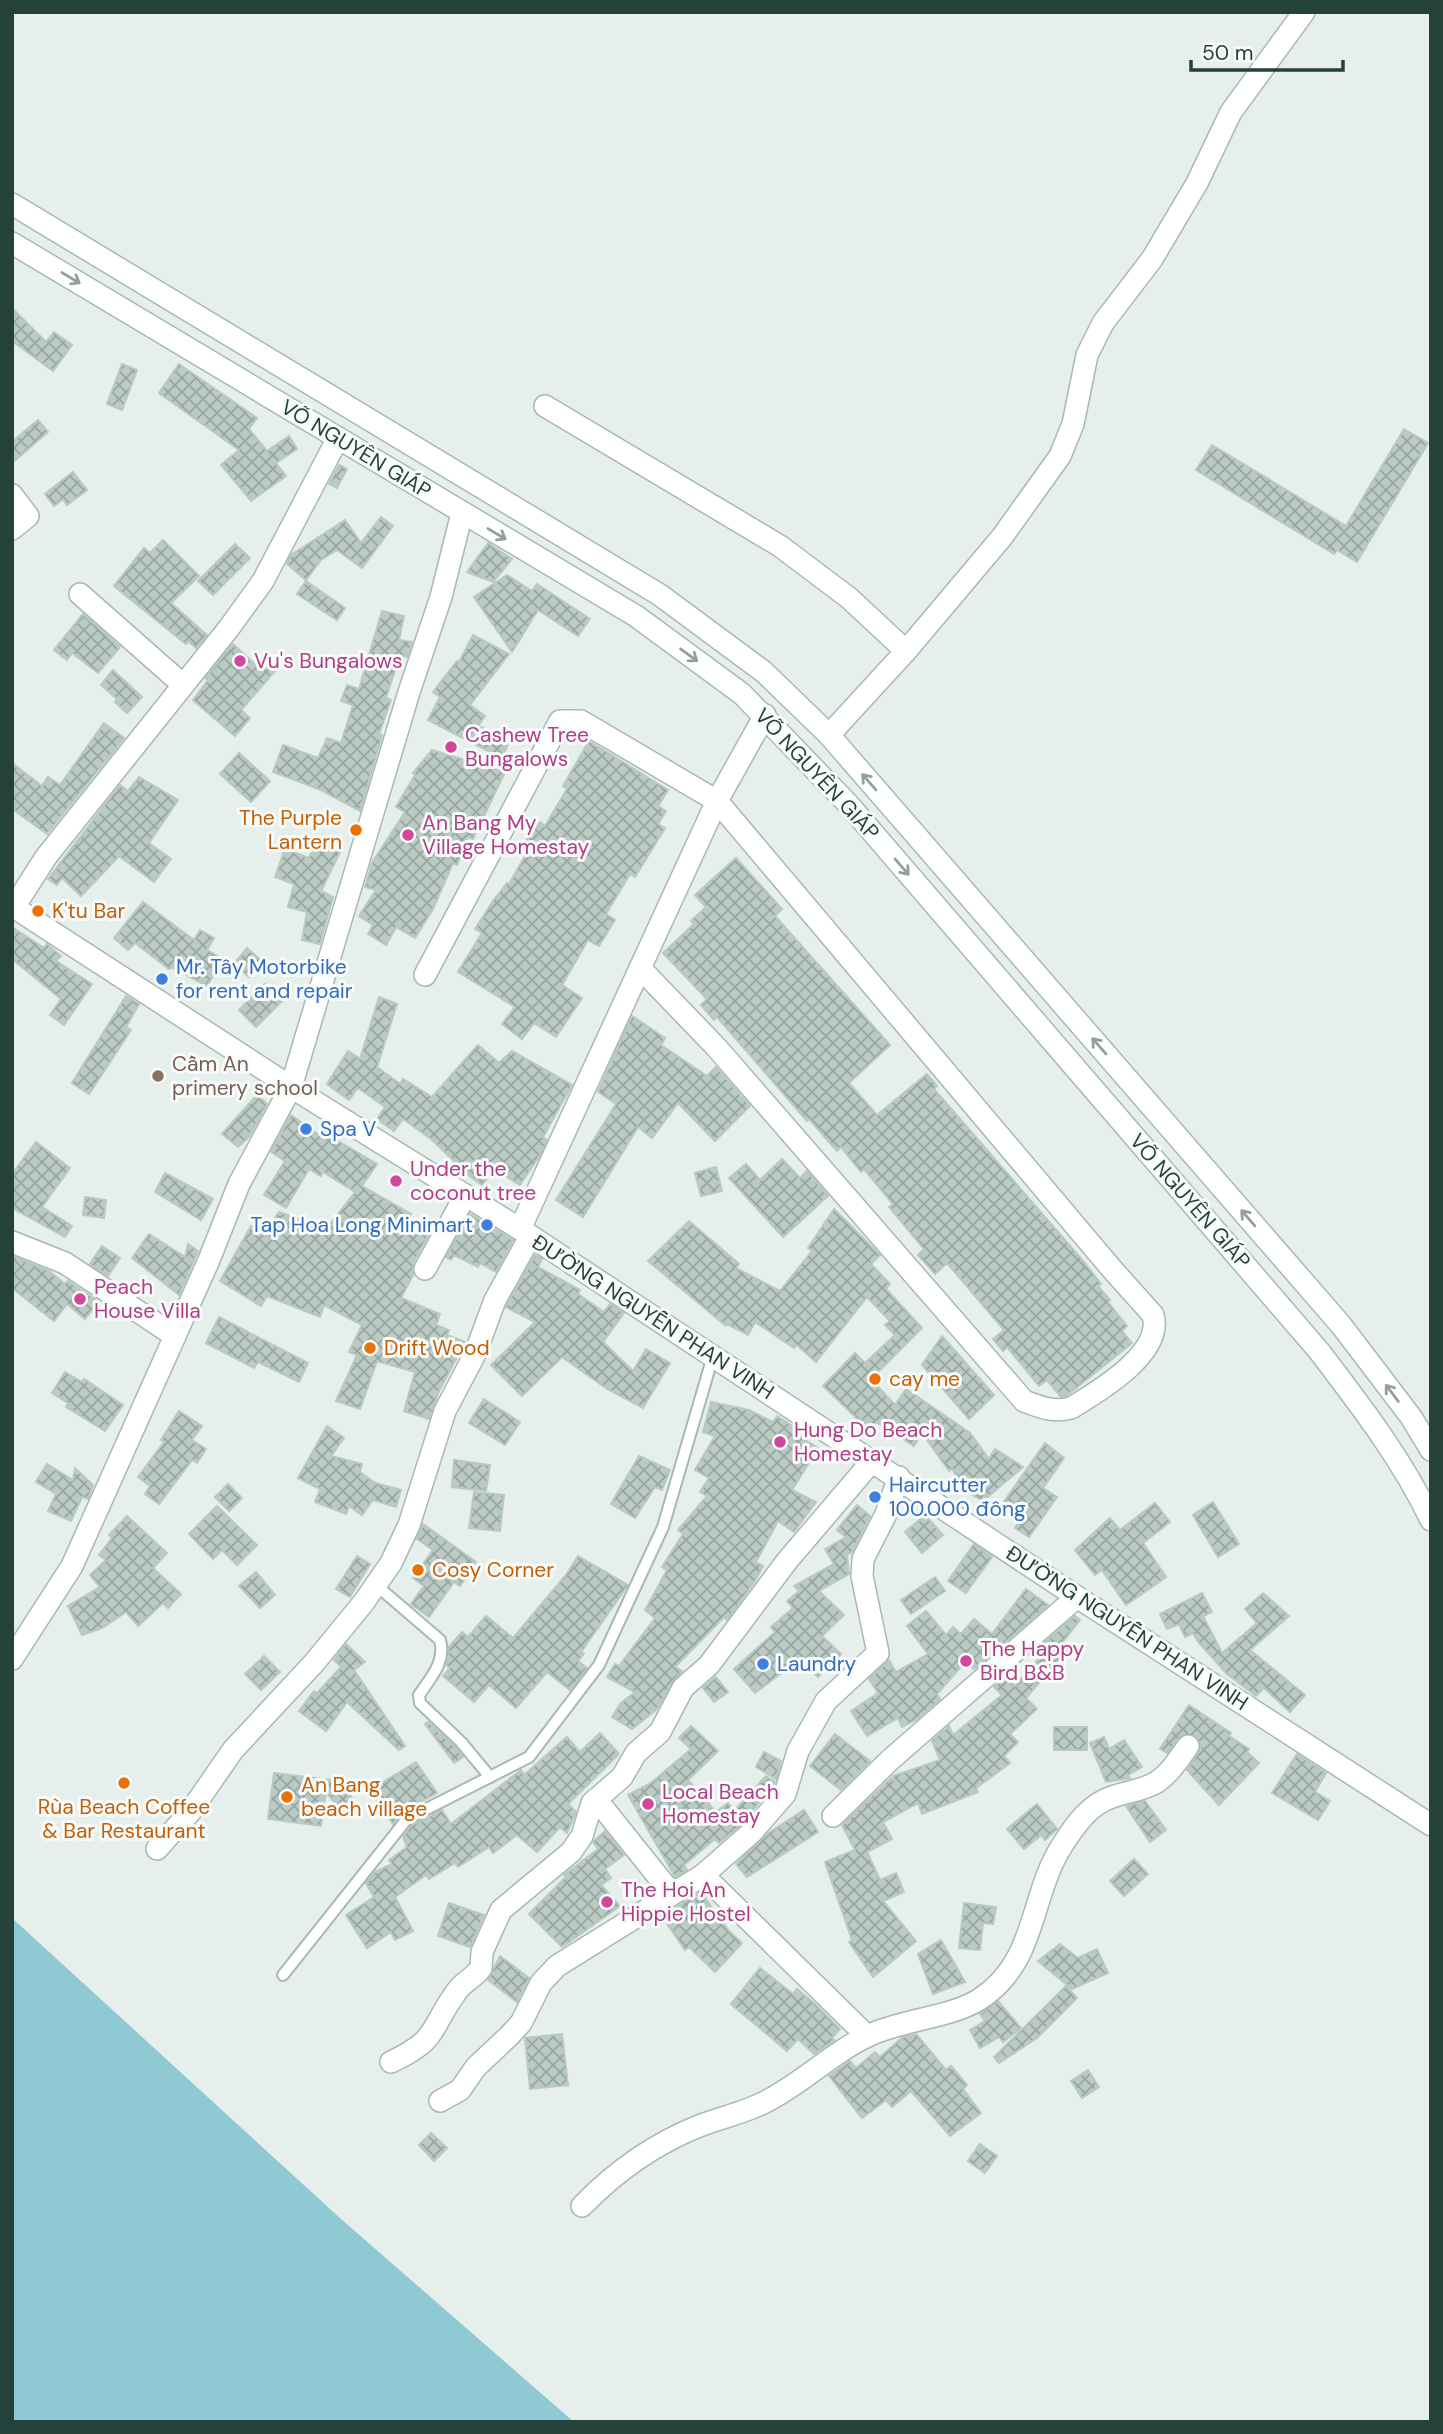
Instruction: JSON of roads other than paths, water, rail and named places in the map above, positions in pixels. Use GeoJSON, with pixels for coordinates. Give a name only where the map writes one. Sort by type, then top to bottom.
{"type":"FeatureCollection","features":[{"type":"Feature","properties":{"kind":"street"},"geometry":{"type":"LineString","coordinates":[[829,735],[906,651],[1002,537],[1060,456],[1073,424],[1087,355],[1103,323],[1169,232],[1197,183],[1231,112],[1304,12]]}},
{"type":"Feature","properties":{"kind":"street","name":"VÕ NGUYÊN GIÁP"},"geometry":{"type":"LineString","coordinates":[[12,204],[660,595],[714,632],[786,692],[829,735],[1341,1325],[1411,1417],[1431,1450]]}},
{"type":"Feature","properties":{"kind":"street","name":"VÕ NGUYÊN GIÁP"},"geometry":{"type":"LineString","coordinates":[[14,249],[338,438],[635,616],[742,694],[849,805],[1320,1351],[1376,1426],[1416,1489],[1431,1520]]}},
{"type":"Feature","properties":{"kind":"street"},"geometry":{"type":"LineString","coordinates":[[545,406],[780,546],[849,598],[906,651]]}},
{"type":"Feature","properties":{"kind":"street"},"geometry":{"type":"LineString","coordinates":[[13,906],[46,857],[229,628],[263,581],[338,438]]}},
{"type":"Feature","properties":{"kind":"street"},"geometry":{"type":"LineString","coordinates":[[12,495],[28,516],[12,529]]}},
{"type":"Feature","properties":{"kind":"street"},"geometry":{"type":"LineString","coordinates":[[12,1659],[72,1566],[175,1336],[239,1184],[290,1087],[440,597],[462,513]]}},
{"type":"Feature","properties":{"kind":"street"},"geometry":{"type":"LineString","coordinates":[[80,594],[182,684]]}},
{"type":"Feature","properties":{"kind":"street"},"geometry":{"type":"LineString","coordinates":[[157,1849],[190,1812],[233,1750],[314,1663],[376,1585],[410,1525],[445,1411],[475,1354],[495,1300],[640,968],[717,801],[765,715],[786,692]]}},
{"type":"Feature","properties":{"kind":"street"},"geometry":{"type":"LineString","coordinates":[[425,975],[560,720],[581,721],[717,801],[1111,1269],[1153,1315],[1156,1322],[1150,1345],[1129,1366],[1071,1408],[1062,1411],[1045,1409],[1024,1401],[718,1048],[640,968]]}},
{"type":"Feature","properties":{"kind":"street","name":"ĐƯỜNG NGUYỄN PHAN VINH"},"geometry":{"type":"LineString","coordinates":[[13,906],[290,1087],[525,1233],[899,1477],[1077,1597],[1431,1825]]}},
{"type":"Feature","properties":{"kind":"street"},"geometry":{"type":"LineString","coordinates":[[425,1269],[465,1196]]}},
{"type":"Feature","properties":{"kind":"street"},"geometry":{"type":"LineString","coordinates":[[12,1242],[65,1263],[175,1336]]}},
{"type":"Feature","properties":{"kind":"street"},"geometry":{"type":"LineString","coordinates":[[391,2062],[413,2052],[430,2038],[454,1994],[481,1968],[482,1952],[501,1910],[571,1852],[582,1836],[596,1799],[622,1777],[636,1753],[660,1732],[683,1688],[709,1665],[787,1561],[873,1461]]}},
{"type":"Feature","properties":{"kind":"street"},"geometry":{"type":"LineString","coordinates":[[440,2101],[460,2090],[476,2067],[521,2023],[541,1983],[557,1966],[704,1875],[752,1832],[785,1794],[798,1751],[825,1700],[877,1653],[862,1576],[863,1559],[887,1514],[899,1477]]}},
{"type":"Feature","properties":{"kind":"street"},"geometry":{"type":"LineString","coordinates":[[833,1816],[890,1760],[1077,1597]]}},
{"type":"Feature","properties":{"kind":"street"},"geometry":{"type":"LineString","coordinates":[[582,2207],[608,2179],[642,2156],[700,2126],[764,2103],[867,2036],[924,2016],[948,2012],[977,2001],[995,1989],[1012,1972],[1061,1847],[1077,1825],[1103,1801],[1138,1792],[1158,1781],[1188,1746]]}},
{"type":"Feature","properties":{"kind":"street"},"geometry":{"type":"LineString","coordinates":[[596,1799],[672,1894]]}},
{"type":"Feature","properties":{"kind":"street"},"geometry":{"type":"LineString","coordinates":[[704,1875],[867,2036]]}},
{"type":"Feature","properties":{"kind":"lane"},"geometry":{"type":"LineString","coordinates":[[283,1975],[407,1819],[529,1757],[599,1665],[663,1527],[713,1356]]}},
{"type":"Feature","properties":{"kind":"lane"},"geometry":{"type":"LineString","coordinates":[[376,1585],[440,1640],[443,1651],[440,1663],[419,1695],[420,1703],[461,1742],[490,1777]]}},
{"type":"Feature","properties":{"kind":"water"},"geometry":{"type":"Polygon","coordinates":[[[12,1918],[341,2219],[574,2422],[12,2422],[12,1918]]]}},
{"type":"Feature","properties":{"kind":"place","name":"Vu's Bungalows"},"geometry":{"type":"Point","coordinates":[240,661]}},
{"type":"Feature","properties":{"kind":"place","name":"Cashew Tree Bungalows"},"geometry":{"type":"Point","coordinates":[451,747]}},
{"type":"Feature","properties":{"kind":"place","name":"The Purple Lantern"},"geometry":{"type":"Point","coordinates":[356,830]}},
{"type":"Feature","properties":{"kind":"place","name":"An Bang My Village Homestay"},"geometry":{"type":"Point","coordinates":[408,835]}},
{"type":"Feature","properties":{"kind":"place","name":"K'tu Bar"},"geometry":{"type":"Point","coordinates":[38,911]}},
{"type":"Feature","properties":{"kind":"place","name":"Mr. Tây Motorbike for rent and repair"},"geometry":{"type":"Point","coordinates":[162,979]}},
{"type":"Feature","properties":{"kind":"place","name":"Cầm An primery school"},"geometry":{"type":"Point","coordinates":[158,1076]}},
{"type":"Feature","properties":{"kind":"place","name":"Spa V"},"geometry":{"type":"Point","coordinates":[306,1129]}},
{"type":"Feature","properties":{"kind":"place","name":"Under the coconut tree"},"geometry":{"type":"Point","coordinates":[396,1181]}},
{"type":"Feature","properties":{"kind":"place","name":"Tap Hoa Long Minimart"},"geometry":{"type":"Point","coordinates":[487,1225]}},
{"type":"Feature","properties":{"kind":"place","name":"Peach House Villa"},"geometry":{"type":"Point","coordinates":[80,1299]}},
{"type":"Feature","properties":{"kind":"place","name":"Drift Wood"},"geometry":{"type":"Point","coordinates":[370,1348]}},
{"type":"Feature","properties":{"kind":"place","name":"cay me"},"geometry":{"type":"Point","coordinates":[875,1379]}},
{"type":"Feature","properties":{"kind":"place","name":"Hung Do Beach Homestay"},"geometry":{"type":"Point","coordinates":[780,1442]}},
{"type":"Feature","properties":{"kind":"place","name":"Haircutter 100.000 đông"},"geometry":{"type":"Point","coordinates":[875,1497]}},
{"type":"Feature","properties":{"kind":"place","name":"Cosy Corner"},"geometry":{"type":"Point","coordinates":[418,1570]}},
{"type":"Feature","properties":{"kind":"place","name":"The Happy Bird B&B"},"geometry":{"type":"Point","coordinates":[966,1661]}},
{"type":"Feature","properties":{"kind":"place","name":"Laundry"},"geometry":{"type":"Point","coordinates":[763,1664]}},
{"type":"Feature","properties":{"kind":"place","name":"Rùa Beach Coffee & Bar Restaurant"},"geometry":{"type":"Point","coordinates":[124,1783]}},
{"type":"Feature","properties":{"kind":"place","name":"An Bang beach village"},"geometry":{"type":"Point","coordinates":[287,1797]}},
{"type":"Feature","properties":{"kind":"place","name":"Local Beach Homestay"},"geometry":{"type":"Point","coordinates":[648,1804]}},
{"type":"Feature","properties":{"kind":"place","name":"The Hoi An Hippie Hostel"},"geometry":{"type":"Point","coordinates":[607,1902]}}]}
